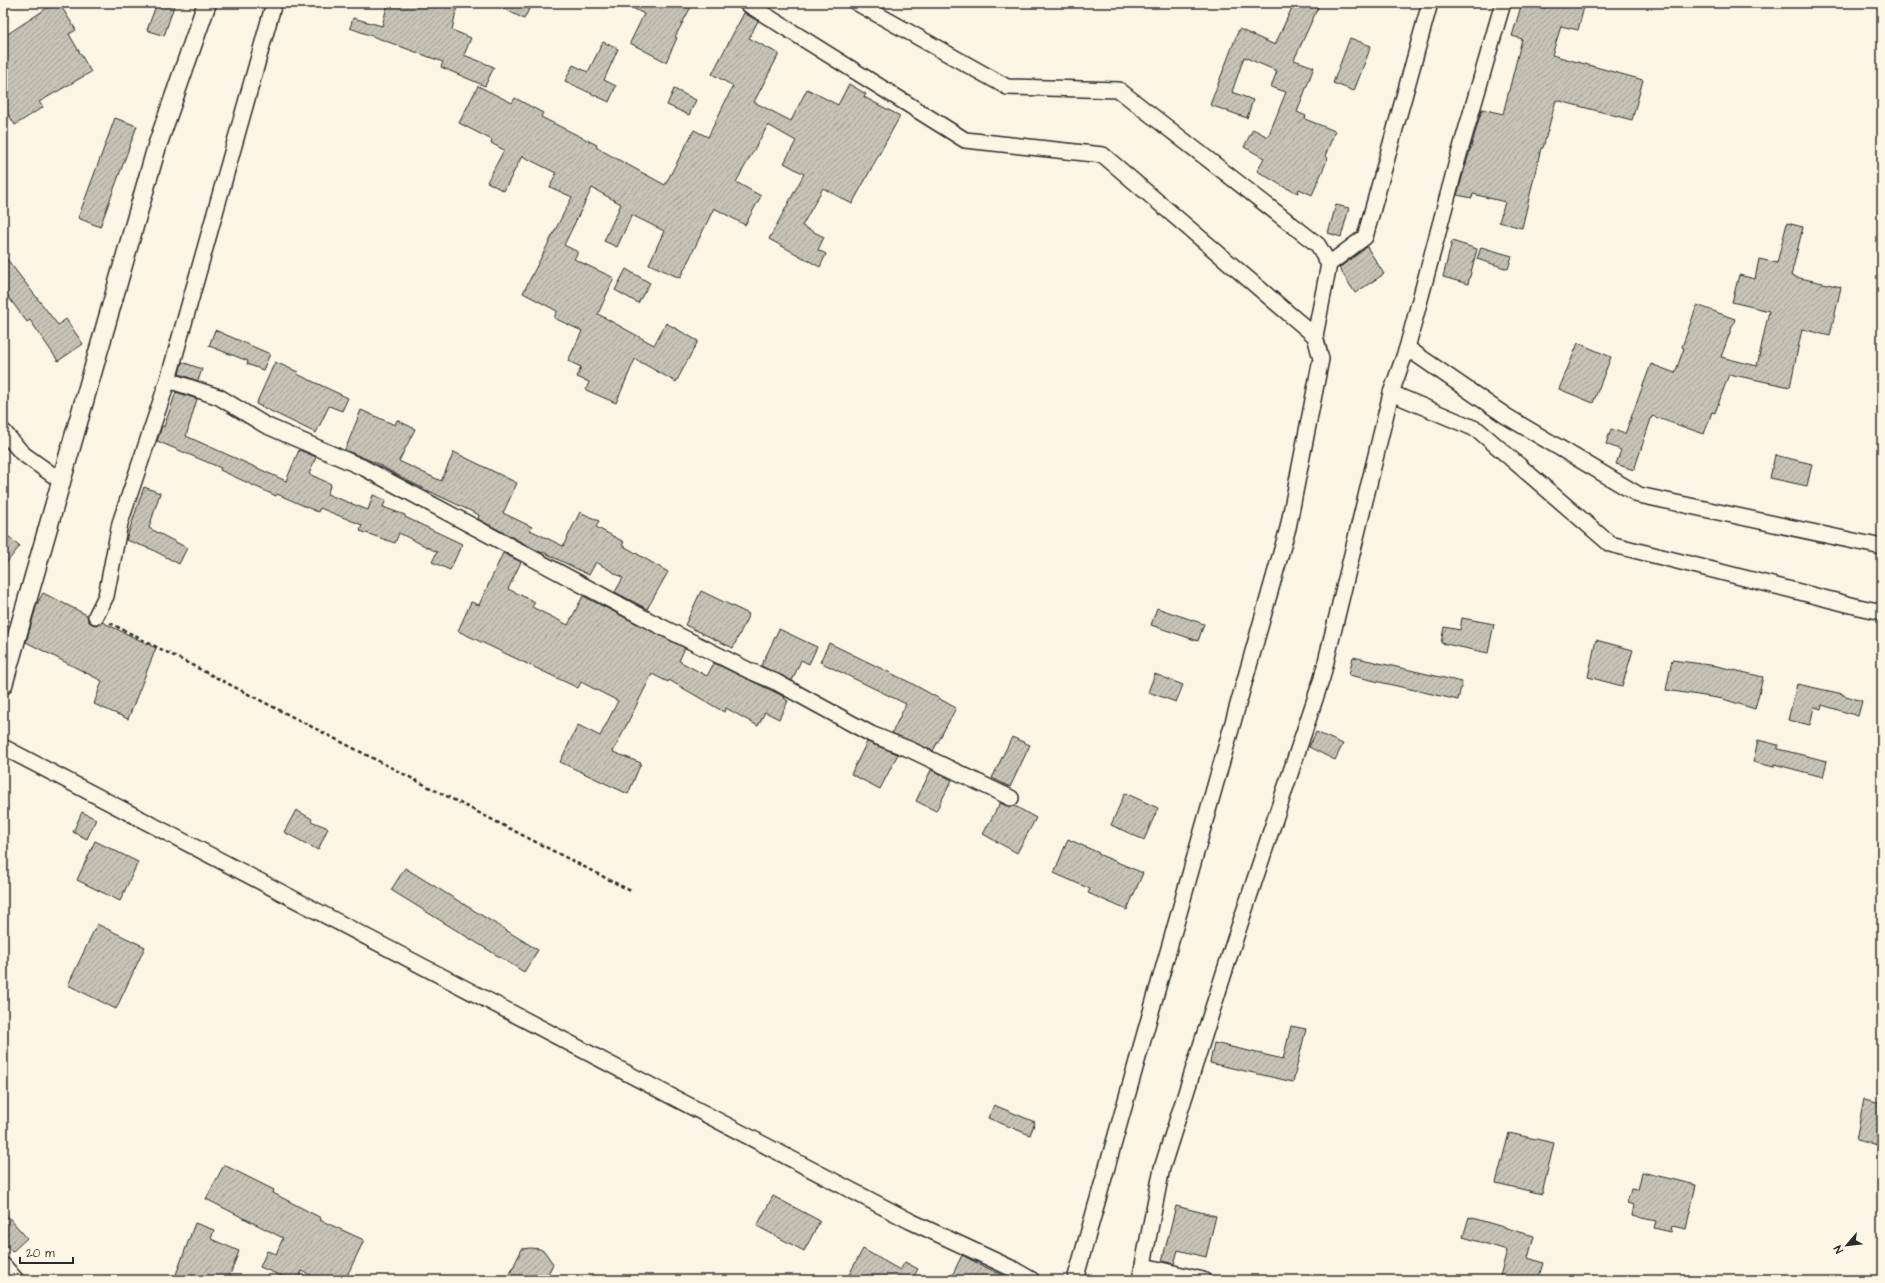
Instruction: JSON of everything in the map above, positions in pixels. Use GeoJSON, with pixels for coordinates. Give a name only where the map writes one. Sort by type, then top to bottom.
{"type":"FeatureCollection","features":[{"type":"Feature","properties":{"kind":"street"},"geometry":{"type":"LineString","coordinates":[[3,684],[157,146],[207,3]]}},
{"type":"Feature","properties":{"kind":"street"},"geometry":{"type":"LineString","coordinates":[[96,616],[106,596],[120,523],[168,380],[274,3]]}},
{"type":"Feature","properties":{"kind":"street"},"geometry":{"type":"LineString","coordinates":[[746,3],[965,140],[1103,155],[1315,336]]}},
{"type":"Feature","properties":{"kind":"street"},"geometry":{"type":"LineString","coordinates":[[857,3],[1007,87],[1119,90],[1318,245],[1329,264],[1315,336],[1321,360],[1288,528],[1075,1280]]}},
{"type":"Feature","properties":{"kind":"street"},"geometry":{"type":"LineString","coordinates":[[1329,264],[1365,237],[1430,3]]}},
{"type":"Feature","properties":{"kind":"street"},"geometry":{"type":"LineString","coordinates":[[1203,1280],[1142,1273],[1162,1168],[1232,948],[1322,678],[1391,393],[1407,348],[1456,165],[1503,3]]}},
{"type":"Feature","properties":{"kind":"street"},"geometry":{"type":"LineString","coordinates":[[1407,348],[1506,416],[1639,495],[1882,547]]}},
{"type":"Feature","properties":{"kind":"street"},"geometry":{"type":"LineString","coordinates":[[168,380],[219,397],[265,425],[364,468],[617,602],[648,620],[748,670],[776,682],[871,734],[911,750],[1011,798]]}},
{"type":"Feature","properties":{"kind":"street"},"geometry":{"type":"LineString","coordinates":[[1391,393],[1478,430],[1610,544],[1882,612]]}},
{"type":"Feature","properties":{"kind":"street"},"geometry":{"type":"LineString","coordinates":[[3,431],[22,453],[61,481]]}},
{"type":"Feature","properties":{"kind":"street"},"geometry":{"type":"LineString","coordinates":[[3,747],[910,1221],[1032,1280]]}},
{"type":"Feature","properties":{"kind":"street"},"geometry":{"type":"LineString","coordinates":[[3,1265],[16,1280]]}},
{"type":"Feature","properties":{"kind":"path"},"geometry":{"type":"LineString","coordinates":[[96,616],[630,891]]}},
{"type":"Feature","properties":{"kind":"building"},"geometry":{"type":"Polygon","coordinates":[[[55,3],[59,3],[76,30],[69,34],[91,72],[39,102],[43,107],[15,125],[3,106],[3,37],[55,3]]]}},
{"type":"Feature","properties":{"kind":"building"},"geometry":{"type":"Polygon","coordinates":[[[157,3],[175,3],[164,36],[147,30],[157,3]]]}},
{"type":"Feature","properties":{"kind":"building"},"geometry":{"type":"Polygon","coordinates":[[[388,3],[445,3],[457,6],[452,30],[471,38],[464,55],[494,67],[485,86],[441,67],[443,62],[350,28],[353,18],[382,26],[388,3]]]}},
{"type":"Feature","properties":{"kind":"building"},"geometry":{"type":"Polygon","coordinates":[[[493,3],[532,3],[524,19],[493,3]]]}},
{"type":"Feature","properties":{"kind":"building"},"geometry":{"type":"Polygon","coordinates":[[[623,3],[693,3],[675,37],[677,38],[666,62],[630,43],[644,14],[623,3]]]}},
{"type":"Feature","properties":{"kind":"building"},"geometry":{"type":"Polygon","coordinates":[[[1294,3],[1320,3],[1294,60],[1314,67],[1297,112],[1306,116],[1305,119],[1335,131],[1325,156],[1328,158],[1312,195],[1299,189],[1298,193],[1284,187],[1257,171],[1264,158],[1244,147],[1253,129],[1268,137],[1286,92],[1271,87],[1277,71],[1244,57],[1232,92],[1253,100],[1247,118],[1210,105],[1239,29],[1275,45],[1294,3]]]}},
{"type":"Feature","properties":{"kind":"building"},"geometry":{"type":"Polygon","coordinates":[[[1522,3],[1530,3],[1545,8],[1547,3],[1585,3],[1578,30],[1561,26],[1552,55],[1643,80],[1632,120],[1556,100],[1543,148],[1541,148],[1522,228],[1499,222],[1505,202],[1473,194],[1472,198],[1457,195],[1482,109],[1503,114],[1522,39],[1512,36],[1522,3]]]}},
{"type":"Feature","properties":{"kind":"building"},"geometry":{"type":"Polygon","coordinates":[[[744,13],[758,21],[749,38],[779,54],[754,102],[791,121],[807,89],[838,105],[849,84],[866,94],[864,97],[900,116],[852,204],[823,188],[802,226],[824,237],[818,250],[826,254],[820,267],[769,239],[804,174],[784,163],[796,141],[768,125],[736,182],[761,196],[745,225],[714,208],[680,278],[649,264],[664,231],[632,215],[617,247],[604,241],[621,204],[592,188],[564,245],[578,252],[574,259],[614,278],[598,314],[654,345],[666,323],[698,341],[676,382],[635,359],[616,403],[586,390],[589,382],[577,377],[581,367],[568,361],[582,331],[554,318],[557,311],[523,293],[572,197],[550,187],[556,173],[522,156],[504,191],[487,182],[504,150],[491,143],[492,140],[459,123],[478,86],[512,103],[515,98],[543,113],[541,117],[597,145],[596,147],[665,185],[694,130],[708,137],[733,86],[712,74],[744,13]]]}},
{"type":"Feature","properties":{"kind":"building"},"geometry":{"type":"Polygon","coordinates":[[[1350,38],[1371,46],[1354,91],[1333,83],[1350,38]]]}},
{"type":"Feature","properties":{"kind":"building"},"geometry":{"type":"Polygon","coordinates":[[[603,42],[618,49],[604,80],[616,86],[609,102],[565,81],[573,65],[588,72],[603,42]]]}},
{"type":"Feature","properties":{"kind":"building"},"geometry":{"type":"Polygon","coordinates":[[[674,89],[696,100],[689,115],[667,105],[674,89]]]}},
{"type":"Feature","properties":{"kind":"building"},"geometry":{"type":"Polygon","coordinates":[[[115,118],[137,126],[100,227],[78,218],[115,118]]]}},
{"type":"Feature","properties":{"kind":"building"},"geometry":{"type":"Polygon","coordinates":[[[1336,205],[1349,208],[1341,237],[1328,233],[1336,205]]]}},
{"type":"Feature","properties":{"kind":"building"},"geometry":{"type":"Polygon","coordinates":[[[1787,223],[1803,227],[1791,276],[1841,287],[1830,336],[1802,329],[1790,387],[1729,374],[1715,413],[1712,412],[1704,434],[1652,416],[1634,470],[1616,464],[1621,450],[1606,444],[1611,429],[1625,434],[1651,364],[1675,373],[1684,348],[1682,347],[1697,305],[1735,319],[1721,357],[1757,366],[1769,311],[1732,302],[1739,275],[1755,279],[1759,259],[1777,263],[1787,223]]]}},
{"type":"Feature","properties":{"kind":"building"},"geometry":{"type":"Polygon","coordinates":[[[1452,241],[1477,249],[1468,284],[1443,277],[1452,241]]]}},
{"type":"Feature","properties":{"kind":"building"},"geometry":{"type":"Polygon","coordinates":[[[1367,247],[1384,274],[1355,293],[1339,268],[1367,247]]]}},
{"type":"Feature","properties":{"kind":"building"},"geometry":{"type":"Polygon","coordinates":[[[1481,247],[1512,256],[1508,269],[1477,259],[1481,247]]]}},
{"type":"Feature","properties":{"kind":"building"},"geometry":{"type":"Polygon","coordinates":[[[3,254],[58,325],[66,319],[83,344],[58,361],[30,320],[27,322],[3,290],[3,254]]]}},
{"type":"Feature","properties":{"kind":"building"},"geometry":{"type":"Polygon","coordinates":[[[626,269],[650,283],[638,303],[615,290],[626,269]]]}},
{"type":"Feature","properties":{"kind":"building"},"geometry":{"type":"Polygon","coordinates":[[[215,330],[270,354],[263,370],[247,364],[248,361],[209,346],[215,330]]]}},
{"type":"Feature","properties":{"kind":"building"},"geometry":{"type":"Polygon","coordinates":[[[1578,343],[1611,357],[1593,403],[1559,389],[1578,343]]]}},
{"type":"Feature","properties":{"kind":"building"},"geometry":{"type":"Polygon","coordinates":[[[182,362],[202,369],[198,381],[179,374],[182,362]]]}},
{"type":"Feature","properties":{"kind":"building"},"geometry":{"type":"Polygon","coordinates":[[[275,362],[298,372],[297,374],[348,398],[342,411],[329,406],[316,433],[256,404],[275,362]]]}},
{"type":"Feature","properties":{"kind":"building"},"geometry":{"type":"Polygon","coordinates":[[[176,392],[197,399],[186,436],[286,481],[299,450],[316,457],[309,474],[331,484],[327,494],[368,510],[373,495],[386,500],[383,507],[405,515],[405,517],[462,544],[450,570],[432,562],[437,552],[399,533],[395,543],[360,531],[362,525],[320,508],[318,512],[277,494],[276,496],[220,470],[221,468],[157,441],[162,426],[164,427],[176,392]]]}},
{"type":"Feature","properties":{"kind":"building"},"geometry":{"type":"Polygon","coordinates":[[[361,410],[395,425],[397,420],[415,429],[399,461],[441,481],[454,452],[517,483],[503,513],[532,527],[530,530],[563,546],[580,512],[599,521],[596,527],[624,542],[622,545],[668,572],[647,609],[615,592],[623,578],[596,562],[589,575],[543,552],[542,553],[478,519],[479,515],[410,482],[376,463],[345,450],[361,410]]]}},
{"type":"Feature","properties":{"kind":"building"},"geometry":{"type":"Polygon","coordinates":[[[1775,455],[1812,464],[1807,486],[1770,478],[1775,455]]]}},
{"type":"Feature","properties":{"kind":"building"},"geometry":{"type":"Polygon","coordinates":[[[144,487],[160,493],[149,528],[187,548],[179,564],[151,549],[126,540],[144,487]]]}},
{"type":"Feature","properties":{"kind":"building"},"geometry":{"type":"Polygon","coordinates":[[[3,532],[20,546],[3,567],[3,532]]]}},
{"type":"Feature","properties":{"kind":"building"},"geometry":{"type":"Polygon","coordinates":[[[503,553],[521,562],[508,589],[535,602],[532,607],[568,625],[583,596],[685,648],[679,661],[707,676],[714,663],[785,697],[784,698],[788,701],[779,719],[765,712],[758,726],[726,708],[724,712],[669,680],[668,682],[652,674],[613,752],[641,763],[628,794],[560,762],[578,725],[600,736],[618,701],[581,682],[578,688],[458,631],[471,602],[479,605],[503,553]]]}},
{"type":"Feature","properties":{"kind":"building"},"geometry":{"type":"Polygon","coordinates":[[[701,591],[749,614],[733,648],[685,625],[701,591]]]}},
{"type":"Feature","properties":{"kind":"building"},"geometry":{"type":"Polygon","coordinates":[[[43,593],[87,615],[88,621],[92,624],[97,625],[102,622],[156,648],[128,719],[94,704],[102,681],[26,642],[37,604],[43,593]]]}},
{"type":"Feature","properties":{"kind":"building"},"geometry":{"type":"Polygon","coordinates":[[[1157,608],[1204,624],[1198,641],[1151,625],[1157,608]]]}},
{"type":"Feature","properties":{"kind":"building"},"geometry":{"type":"Polygon","coordinates":[[[1462,618],[1494,624],[1488,653],[1441,643],[1444,627],[1460,630],[1462,618]]]}},
{"type":"Feature","properties":{"kind":"building"},"geometry":{"type":"Polygon","coordinates":[[[779,629],[817,647],[809,664],[801,660],[792,681],[761,666],[779,629]]]}},
{"type":"Feature","properties":{"kind":"building"},"geometry":{"type":"Polygon","coordinates":[[[1596,640],[1633,650],[1622,686],[1588,677],[1596,640]]]}},
{"type":"Feature","properties":{"kind":"building"},"geometry":{"type":"Polygon","coordinates":[[[829,643],[911,683],[956,708],[933,751],[892,733],[906,704],[820,662],[829,643]]]}},
{"type":"Feature","properties":{"kind":"building"},"geometry":{"type":"Polygon","coordinates":[[[1353,657],[1462,682],[1458,700],[1349,675],[1353,657]]]}},
{"type":"Feature","properties":{"kind":"building"},"geometry":{"type":"Polygon","coordinates":[[[1672,660],[1717,666],[1763,677],[1755,709],[1723,699],[1666,690],[1672,660]]]}},
{"type":"Feature","properties":{"kind":"building"},"geometry":{"type":"Polygon","coordinates":[[[1155,674],[1183,685],[1176,702],[1148,692],[1155,674]]]}},
{"type":"Feature","properties":{"kind":"building"},"geometry":{"type":"Polygon","coordinates":[[[1797,684],[1843,694],[1862,701],[1858,716],[1822,705],[1821,709],[1814,707],[1810,725],[1788,720],[1797,684]]]}},
{"type":"Feature","properties":{"kind":"building"},"geometry":{"type":"Polygon","coordinates":[[[1316,732],[1343,744],[1335,760],[1309,747],[1316,732]]]}},
{"type":"Feature","properties":{"kind":"building"},"geometry":{"type":"Polygon","coordinates":[[[1012,737],[1030,745],[1010,787],[992,778],[1012,737]]]}},
{"type":"Feature","properties":{"kind":"building"},"geometry":{"type":"Polygon","coordinates":[[[1758,740],[1778,745],[1778,749],[1827,761],[1823,777],[1774,764],[1774,767],[1753,762],[1758,740]]]}},
{"type":"Feature","properties":{"kind":"building"},"geometry":{"type":"Polygon","coordinates":[[[867,742],[898,754],[880,789],[851,774],[867,742]]]}},
{"type":"Feature","properties":{"kind":"building"},"geometry":{"type":"Polygon","coordinates":[[[931,770],[952,780],[936,811],[916,801],[931,770]]]}},
{"type":"Feature","properties":{"kind":"building"},"geometry":{"type":"Polygon","coordinates":[[[1125,793],[1158,808],[1144,840],[1111,825],[1125,793]]]}},
{"type":"Feature","properties":{"kind":"building"},"geometry":{"type":"Polygon","coordinates":[[[1000,803],[1007,806],[1015,806],[1036,818],[1017,853],[983,834],[1000,803]]]}},
{"type":"Feature","properties":{"kind":"building"},"geometry":{"type":"Polygon","coordinates":[[[296,810],[312,819],[311,821],[328,828],[318,850],[284,832],[296,810]]]}},
{"type":"Feature","properties":{"kind":"building"},"geometry":{"type":"Polygon","coordinates":[[[82,812],[96,819],[87,839],[73,832],[82,812]]]}},
{"type":"Feature","properties":{"kind":"building"},"geometry":{"type":"Polygon","coordinates":[[[1068,839],[1099,853],[1098,854],[1143,873],[1127,910],[1088,893],[1090,889],[1054,873],[1068,839]]]}},
{"type":"Feature","properties":{"kind":"building"},"geometry":{"type":"Polygon","coordinates":[[[95,841],[138,862],[120,901],[77,880],[95,841]]]}},
{"type":"Feature","properties":{"kind":"building"},"geometry":{"type":"Polygon","coordinates":[[[405,868],[538,950],[524,972],[391,890],[405,868]]]}},
{"type":"Feature","properties":{"kind":"building"},"geometry":{"type":"Polygon","coordinates":[[[97,924],[145,947],[116,1009],[68,985],[97,924]]]}},
{"type":"Feature","properties":{"kind":"building"},"geometry":{"type":"Polygon","coordinates":[[[1291,1026],[1306,1029],[1293,1082],[1210,1063],[1214,1043],[1283,1059],[1291,1026]]]}},
{"type":"Feature","properties":{"kind":"building"},"geometry":{"type":"Polygon","coordinates":[[[1864,1099],[1882,1103],[1882,1146],[1856,1140],[1864,1099]]]}},
{"type":"Feature","properties":{"kind":"building"},"geometry":{"type":"Polygon","coordinates":[[[994,1105],[1035,1122],[1030,1135],[988,1118],[994,1105]]]}},
{"type":"Feature","properties":{"kind":"building"},"geometry":{"type":"Polygon","coordinates":[[[1509,1133],[1554,1143],[1542,1194],[1496,1183],[1509,1133]]]}},
{"type":"Feature","properties":{"kind":"building"},"geometry":{"type":"Polygon","coordinates":[[[224,1165],[274,1190],[273,1193],[321,1218],[320,1220],[364,1240],[345,1280],[321,1280],[302,1271],[298,1280],[291,1280],[260,1267],[267,1251],[276,1254],[283,1238],[206,1199],[224,1165]]]}},
{"type":"Feature","properties":{"kind":"building"},"geometry":{"type":"Polygon","coordinates":[[[1642,1172],[1696,1185],[1686,1229],[1672,1226],[1671,1232],[1654,1228],[1656,1221],[1632,1216],[1634,1205],[1627,1203],[1631,1189],[1638,1190],[1642,1172]]]}},
{"type":"Feature","properties":{"kind":"building"},"geometry":{"type":"Polygon","coordinates":[[[773,1196],[820,1221],[804,1251],[757,1226],[773,1196]]]}},
{"type":"Feature","properties":{"kind":"building"},"geometry":{"type":"Polygon","coordinates":[[[1176,1206],[1216,1216],[1206,1257],[1178,1250],[1174,1264],[1162,1261],[1176,1206]]]}},
{"type":"Feature","properties":{"kind":"building"},"geometry":{"type":"Polygon","coordinates":[[[3,1211],[27,1238],[12,1252],[3,1242],[3,1211]]]}},
{"type":"Feature","properties":{"kind":"building"},"geometry":{"type":"Polygon","coordinates":[[[1469,1217],[1534,1236],[1528,1258],[1543,1263],[1538,1280],[1499,1280],[1507,1250],[1463,1237],[1469,1217]]]}},
{"type":"Feature","properties":{"kind":"building"},"geometry":{"type":"Polygon","coordinates":[[[195,1223],[214,1230],[211,1239],[239,1251],[228,1280],[174,1280],[195,1223]]]}},
{"type":"Feature","properties":{"kind":"building"},"geometry":{"type":"Polygon","coordinates":[[[522,1249],[540,1249],[545,1252],[553,1264],[545,1280],[507,1280],[522,1249]]]}},
{"type":"Feature","properties":{"kind":"building"},"geometry":{"type":"Polygon","coordinates":[[[863,1249],[900,1270],[905,1262],[918,1269],[913,1278],[918,1280],[846,1280],[863,1249]]]}},
{"type":"Feature","properties":{"kind":"building"},"geometry":{"type":"Polygon","coordinates":[[[962,1255],[981,1265],[1013,1280],[950,1280],[962,1255]]]}}]}
